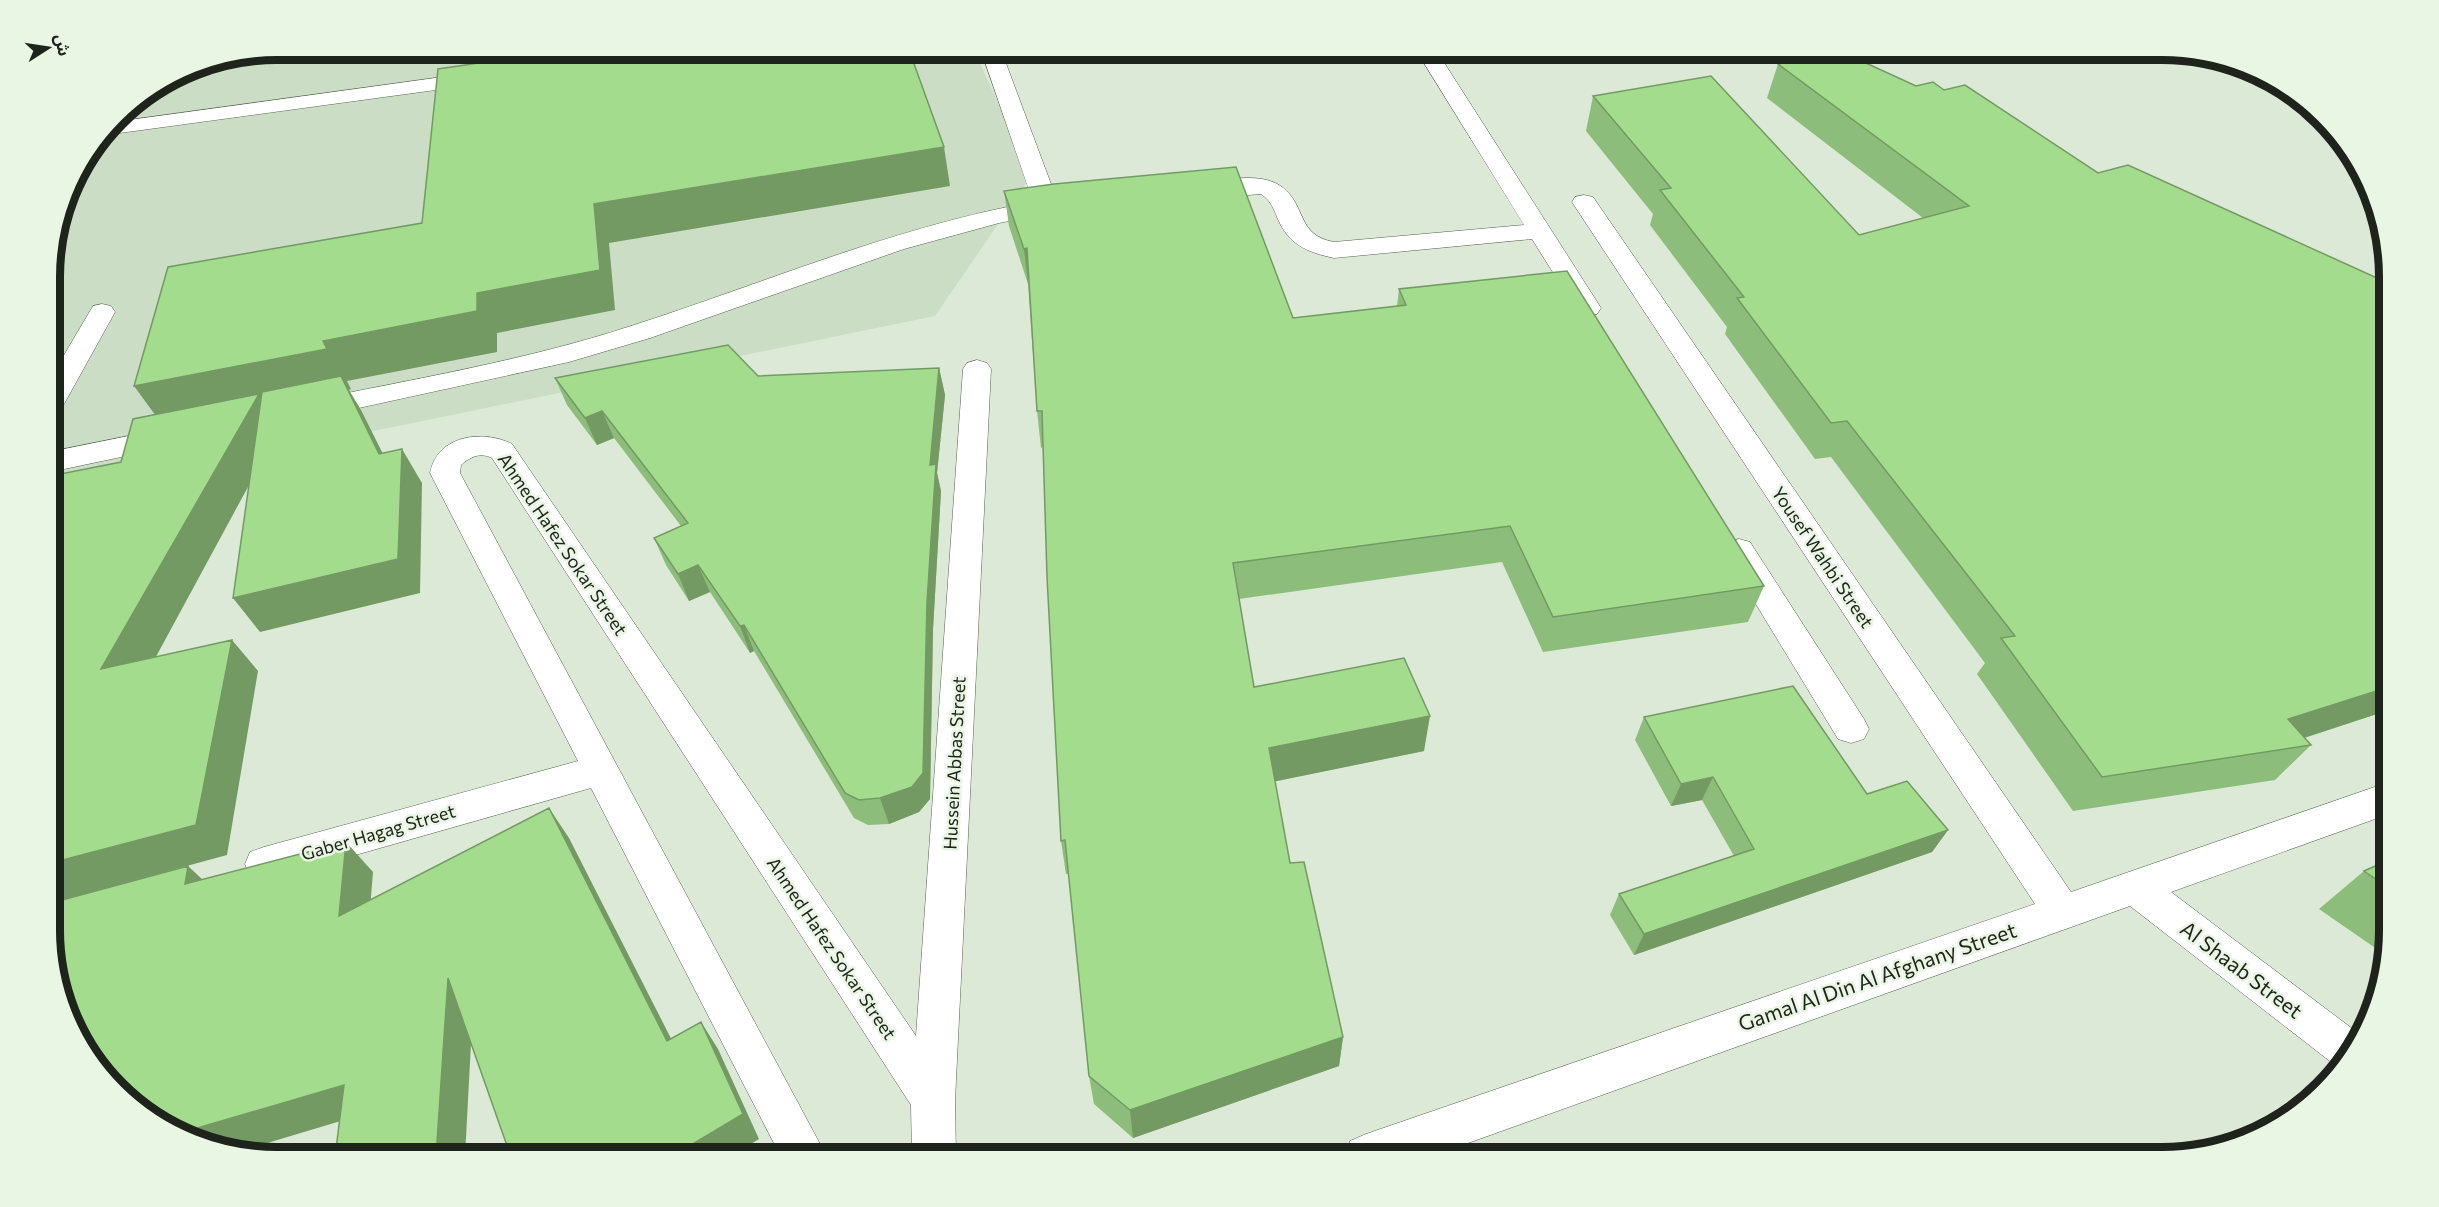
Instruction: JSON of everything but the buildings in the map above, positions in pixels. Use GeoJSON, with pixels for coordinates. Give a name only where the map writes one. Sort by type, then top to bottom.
{"type":"FeatureCollection","features":[{"type":"Feature","properties":{"kind":"street"},"geometry":{"type":"LineString","coordinates":[[139,110],[558,60]]}},
{"type":"Feature","properties":{"kind":"street"},"geometry":{"type":"LineString","coordinates":[[121,127],[567,60]]}},
{"type":"Feature","properties":{"kind":"street"},"geometry":{"type":"LineString","coordinates":[[995,60],[1047,207]]}},
{"type":"Feature","properties":{"kind":"street"},"geometry":{"type":"LineString","coordinates":[[1432,60],[1603,332]]}},
{"type":"Feature","properties":{"kind":"street"},"geometry":{"type":"LineString","coordinates":[[1176,194],[1247,187],[1270,190],[1279,195],[1295,232],[1304,240],[1334,250],[1351,251],[1539,231]]}},
{"type":"Feature","properties":{"kind":"street","name":"Yousef Wahbi Street"},"geometry":{"type":"LineString","coordinates":[[1584,202],[2062,911]]}},
{"type":"Feature","properties":{"kind":"street"},"geometry":{"type":"LineString","coordinates":[[283,415],[527,365],[640,332],[743,294],[928,234],[1047,207],[1082,203]]}},
{"type":"Feature","properties":{"kind":"street"},"geometry":{"type":"LineString","coordinates":[[60,386],[102,312]]}},
{"type":"Feature","properties":{"kind":"street","name":"Hussein Abbas Street"},"geometry":{"type":"LineString","coordinates":[[934,1147],[933,1100],[977,369]]}},
{"type":"Feature","properties":{"kind":"street"},"geometry":{"type":"LineString","coordinates":[[60,460],[190,434]]}},
{"type":"Feature","properties":{"kind":"street","name":"Ahmed Hafez Sokar Street"},"geometry":{"type":"LineString","coordinates":[[800,1147],[445,473],[448,461],[462,450],[482,445],[502,452],[933,1100]]}},
{"type":"Feature","properties":{"kind":"street"},"geometry":{"type":"LineString","coordinates":[[1724,526],[1851,729]]}},
{"type":"Feature","properties":{"kind":"street","name":"Gaber Hagag Street"},"geometry":{"type":"LineString","coordinates":[[234,872],[600,770]]}},
{"type":"Feature","properties":{"kind":"street","name":"Gamal Al Din Al Afghany Street"},"geometry":{"type":"LineString","coordinates":[[1394,1147],[2379,801]]}},
{"type":"Feature","properties":{"kind":"street","name":"Al Shaab Street"},"geometry":{"type":"LineString","coordinates":[[2133,886],[2344,1047]]}},
{"type":"Feature","properties":{"kind":"shaded area"},"geometry":{"type":"Polygon","coordinates":[[[263,60],[979,60],[1031,176],[935,316],[60,495],[60,263],[67,221],[82,181],[114,134],[145,105],[181,82],[235,64],[263,60]]]}}]}
